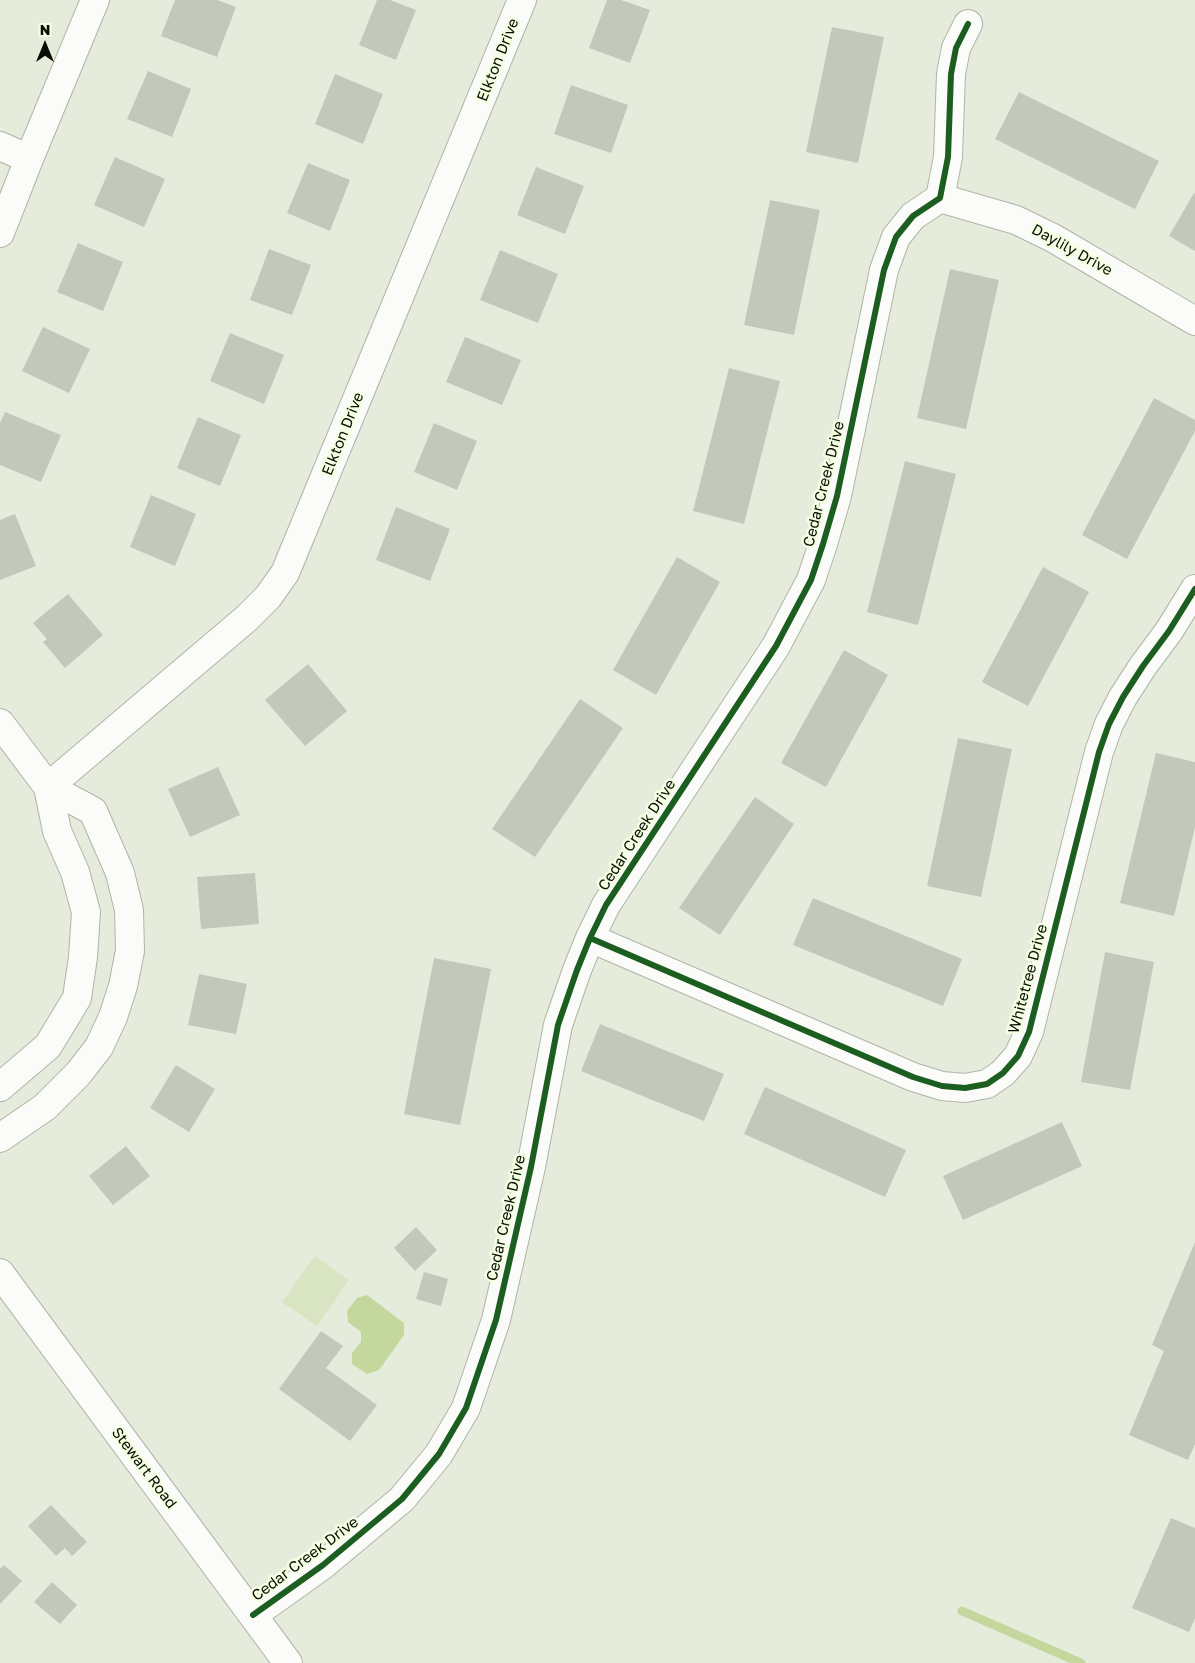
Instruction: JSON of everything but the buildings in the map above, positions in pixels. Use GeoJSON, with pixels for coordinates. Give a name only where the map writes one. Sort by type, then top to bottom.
{"type":"FeatureCollection","features":[{"type":"Feature","properties":{"kind":"street"},"geometry":{"type":"LineString","coordinates":[[0,233],[96,0]]}},
{"type":"Feature","properties":{"kind":"street","name":"Elkton Drive"},"geometry":{"type":"LineString","coordinates":[[48,787],[247,618],[268,597],[286,573],[522,0]]}},
{"type":"Feature","properties":{"kind":"street"},"geometry":{"type":"LineString","coordinates":[[940,198],[948,157],[951,74],[956,48],[968,24]]}},
{"type":"Feature","properties":{"kind":"street"},"geometry":{"type":"LineString","coordinates":[[0,146],[29,159]]}},
{"type":"Feature","properties":{"kind":"street","name":"Daylily Drive"},"geometry":{"type":"LineString","coordinates":[[940,198],[1016,220],[1053,238],[1195,321]]}},
{"type":"Feature","properties":{"kind":"street","name":"Cedar Creek Drive"},"geometry":{"type":"LineString","coordinates":[[253,1615],[323,1565],[402,1499],[439,1454],[466,1408],[496,1320],[532,1167],[558,1024],[590,938],[606,905],[776,646],[811,580],[824,544],[837,496],[884,270],[896,237],[913,216],[940,198]]}},
{"type":"Feature","properties":{"kind":"street","name":"Whitetree Drive"},"geometry":{"type":"LineString","coordinates":[[590,938],[913,1078],[942,1086],[965,1088],[987,1084],[1003,1073],[1018,1056],[1029,1032],[1099,752],[1109,724],[1123,697],[1169,631],[1195,589]]}},
{"type":"Feature","properties":{"kind":"street"},"geometry":{"type":"LineString","coordinates":[[0,723],[48,787],[93,811],[120,873],[129,910],[130,951],[114,1017],[99,1047],[78,1074],[44,1107],[0,1138]]}},
{"type":"Feature","properties":{"kind":"street"},"geometry":{"type":"LineString","coordinates":[[0,1087],[48,1046],[77,998],[83,957],[86,912],[75,872],[57,831],[48,787]]}},
{"type":"Feature","properties":{"kind":"street"},"geometry":{"type":"LineString","coordinates":[[77,998],[114,1017]]}},
{"type":"Feature","properties":{"kind":"street","name":"Stewart Road"},"geometry":{"type":"LineString","coordinates":[[0,1273],[288,1663]]}},
{"type":"Feature","properties":{"kind":"shaded area"},"geometry":{"type":"Polygon","coordinates":[[[315,1256],[349,1280],[317,1326],[282,1302],[315,1256]]]}},
{"type":"Feature","properties":{"kind":"shaded area"},"geometry":{"type":"Polygon","coordinates":[[[367,1295],[404,1323],[404,1335],[379,1370],[367,1374],[352,1364],[352,1353],[361,1342],[361,1332],[348,1322],[347,1311],[357,1298],[367,1295]]]}},
{"type":"Feature","properties":{"kind":"waterway"},"geometry":{"type":"LineString","coordinates":[[962,1611],[1081,1663]]}},
{"type":"Feature","properties":{"kind":"cycle path"},"geometry":{"type":"LineString","coordinates":[[253,1615],[323,1565],[402,1499],[439,1454],[466,1408],[496,1320],[531,1167],[558,1025],[577,970],[606,905],[776,646],[811,580],[837,496],[884,270],[896,237],[913,216],[940,198],[948,157],[951,74],[956,48],[968,24]]}},
{"type":"Feature","properties":{"kind":"cycle path"},"geometry":{"type":"LineString","coordinates":[[590,938],[913,1077],[942,1086],[965,1088],[987,1084],[1003,1073],[1018,1056],[1029,1032],[1099,752],[1109,724],[1123,697],[1169,631],[1195,589]]}}]}
